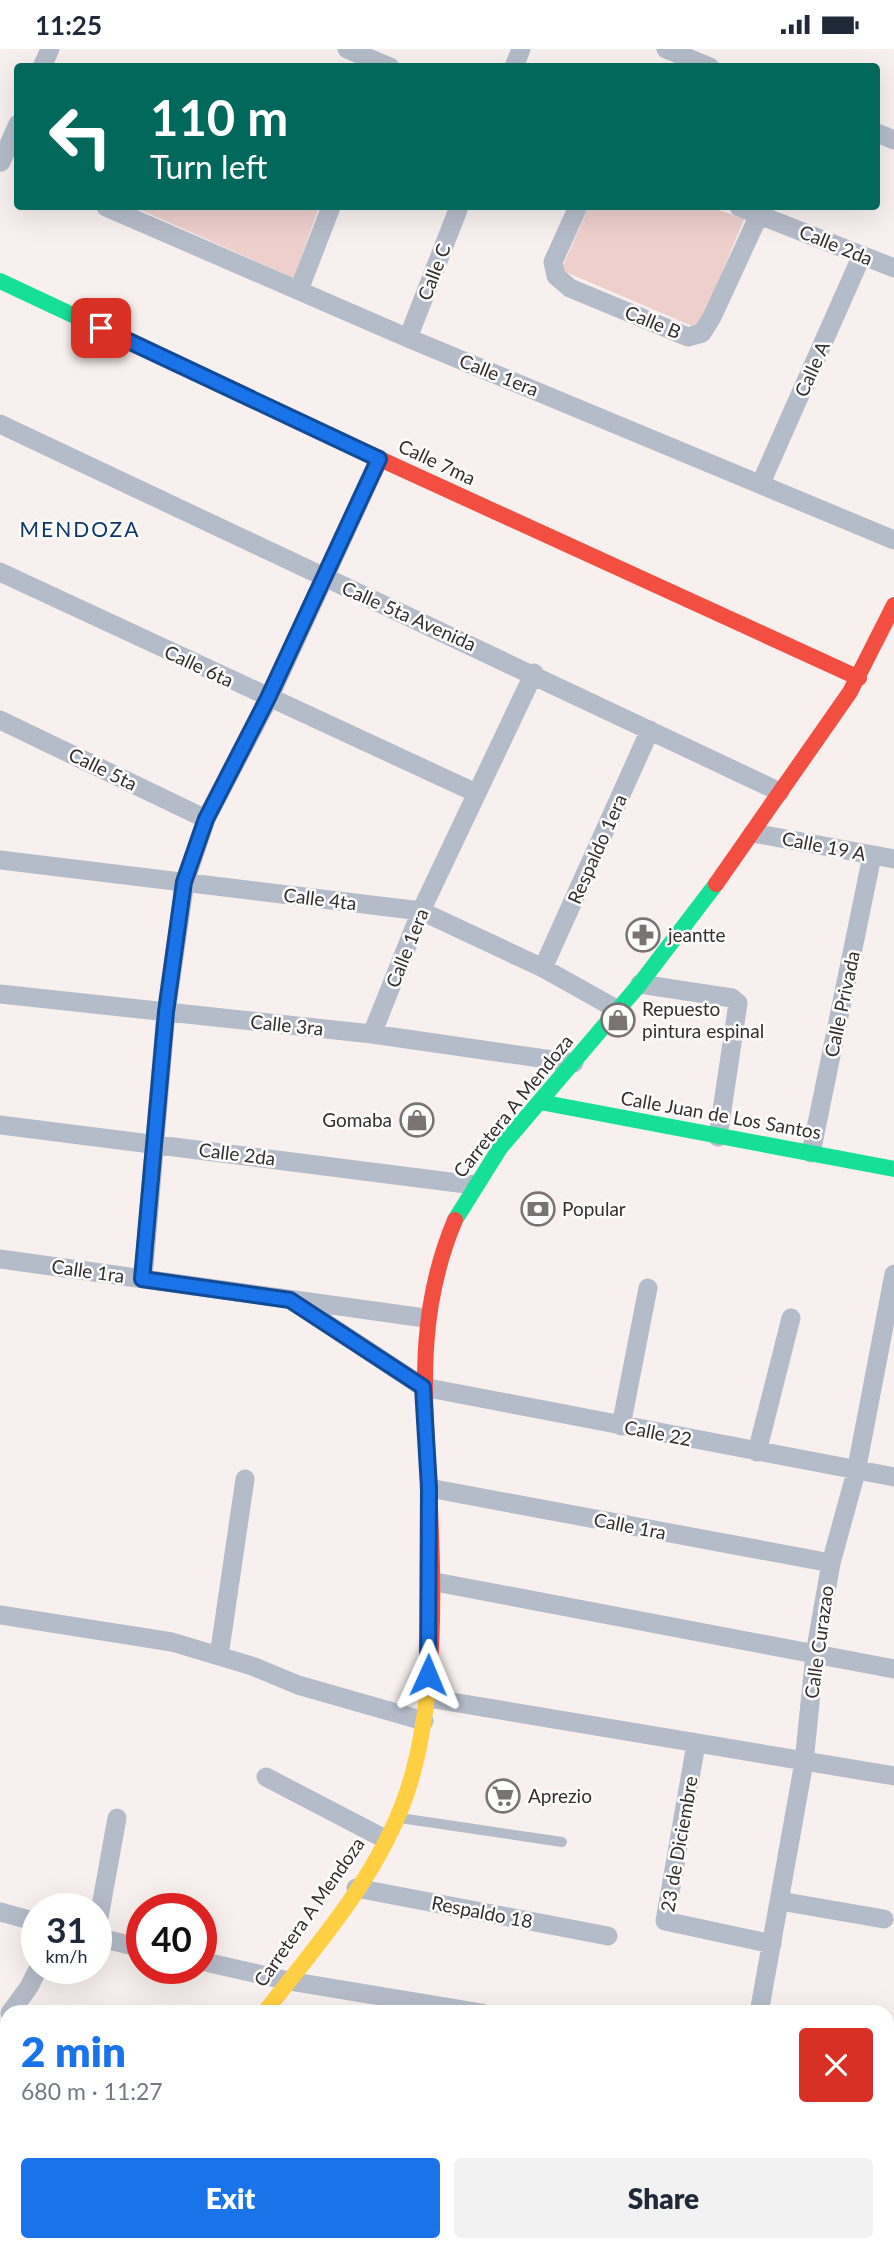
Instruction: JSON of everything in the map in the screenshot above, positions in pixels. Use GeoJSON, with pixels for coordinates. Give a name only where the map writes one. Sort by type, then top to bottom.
{"type":"FeatureCollection","features":[{"type":"Feature","properties":{"kind":"street"},"geometry":{"type":"LineString","coordinates":[[348,49],[381,63]]}},
{"type":"Feature","properties":{"kind":"street"},"geometry":{"type":"LineString","coordinates":[[666,49],[700,63]]}},
{"type":"Feature","properties":{"kind":"street"},"geometry":{"type":"LineString","coordinates":[[6,164],[14,137]]}},
{"type":"Feature","properties":{"kind":"street","name":"Calle 1era"},"geometry":{"type":"LineString","coordinates":[[113,210],[408,338],[894,540]]}},
{"type":"Feature","properties":{"kind":"street"},"geometry":{"type":"LineString","coordinates":[[299,291],[330,210]]}},
{"type":"Feature","properties":{"kind":"street","name":"Calle C"},"geometry":{"type":"LineString","coordinates":[[408,338],[459,210]]}},
{"type":"Feature","properties":{"kind":"street","name":"Calle B"},"geometry":{"type":"LineString","coordinates":[[578,210],[553,262],[556,276],[570,288],[688,337],[702,333],[712,317],[759,215]]}},
{"type":"Feature","properties":{"kind":"street","name":"Calle 2da"},"geometry":{"type":"LineString","coordinates":[[746,210],[894,268]]}},
{"type":"Feature","properties":{"kind":"street","name":"Calle A"},"geometry":{"type":"LineString","coordinates":[[761,483],[862,255]]}},
{"type":"Feature","properties":{"kind":"street","name":"Calle 7ma"},"geometry":{"type":"LineString","coordinates":[[0,281],[379,459],[859,678]]}},
{"type":"Feature","properties":{"kind":"street","name":"Calle 5ta Avenida"},"geometry":{"type":"LineString","coordinates":[[0,424],[324,578],[534,673],[780,792]]}},
{"type":"Feature","properties":{"kind":"street"},"geometry":{"type":"LineString","coordinates":[[142,1279],[157,1144],[166,1012],[184,882],[206,819],[268,698],[379,459]]}},
{"type":"Feature","properties":{"kind":"street","name":"Calle 6ta"},"geometry":{"type":"LineString","coordinates":[[0,572],[476,793]]}},
{"type":"Feature","properties":{"kind":"street","name":"Carretera A Mendoza"},"geometry":{"type":"LineString","coordinates":[[270,2005],[356,1888],[385,1839],[409,1786],[424,1721],[428,1698],[430,1581],[429,1488],[423,1387],[425,1318],[447,1234],[474,1185],[640,984],[753,833],[859,678],[894,605]]}},
{"type":"Feature","properties":{"kind":"street","name":"Calle 1era"},"geometry":{"type":"LineString","coordinates":[[372,1034],[421,911],[534,673]]}},
{"type":"Feature","properties":{"kind":"street","name":"Calle 5ta"},"geometry":{"type":"LineString","coordinates":[[0,720],[206,819]]}},
{"type":"Feature","properties":{"kind":"street","name":"Respaldo 1era"},"geometry":{"type":"LineString","coordinates":[[543,968],[650,730]]}},
{"type":"Feature","properties":{"kind":"street","name":"Calle 19 A"},"geometry":{"type":"LineString","coordinates":[[753,833],[894,859]]}},
{"type":"Feature","properties":{"kind":"street","name":"Calle Privada"},"geometry":{"type":"LineString","coordinates":[[811,1153],[872,856]]}},
{"type":"Feature","properties":{"kind":"street","name":"Calle 4ta"},"geometry":{"type":"LineString","coordinates":[[0,860],[421,911],[543,968],[618,1010]]}},
{"type":"Feature","properties":{"kind":"street"},"geometry":{"type":"LineString","coordinates":[[640,984],[732,998],[738,1003],[718,1137]]}},
{"type":"Feature","properties":{"kind":"street","name":"Calle 3ra"},"geometry":{"type":"LineString","coordinates":[[0,994],[372,1034],[574,1063]]}},
{"type":"Feature","properties":{"kind":"street","name":"Calle Juan de Los Santos"},"geometry":{"type":"LineString","coordinates":[[540,1102],[894,1169]]}},
{"type":"Feature","properties":{"kind":"street","name":"Calle 2da"},"geometry":{"type":"LineString","coordinates":[[0,1125],[474,1185]]}},
{"type":"Feature","properties":{"kind":"street","name":"Calle 1ra"},"geometry":{"type":"LineString","coordinates":[[0,1259],[425,1318]]}},
{"type":"Feature","properties":{"kind":"street","name":"Calle Curazao"},"geometry":{"type":"LineString","coordinates":[[761,2005],[804,1762],[815,1654],[831,1563],[887,1351],[894,1274]]}},
{"type":"Feature","properties":{"kind":"street"},"geometry":{"type":"LineString","coordinates":[[621,1426],[648,1288]]}},
{"type":"Feature","properties":{"kind":"street"},"geometry":{"type":"LineString","coordinates":[[290,1300],[423,1387]]}},
{"type":"Feature","properties":{"kind":"street"},"geometry":{"type":"LineString","coordinates":[[757,1452],[791,1318]]}},
{"type":"Feature","properties":{"kind":"street","name":"Calle 22"},"geometry":{"type":"LineString","coordinates":[[423,1387],[856,1472],[894,1477]]}},
{"type":"Feature","properties":{"kind":"street"},"geometry":{"type":"LineString","coordinates":[[219,1656],[244,1479]]}},
{"type":"Feature","properties":{"kind":"street","name":"Calle 1ra"},"geometry":{"type":"LineString","coordinates":[[429,1488],[831,1563]]}},
{"type":"Feature","properties":{"kind":"street"},"geometry":{"type":"LineString","coordinates":[[430,1581],[894,1669]]}},
{"type":"Feature","properties":{"kind":"street"},"geometry":{"type":"LineString","coordinates":[[0,1615],[172,1642],[298,1685],[424,1721]]}},
{"type":"Feature","properties":{"kind":"street"},"geometry":{"type":"LineString","coordinates":[[428,1698],[894,1776]]}},
{"type":"Feature","properties":{"kind":"street","name":"23 de Diciembre"},"geometry":{"type":"LineString","coordinates":[[696,1744],[665,1921],[772,1944]]}},
{"type":"Feature","properties":{"kind":"street"},"geometry":{"type":"LineString","coordinates":[[266,1777],[385,1839]]}},
{"type":"Feature","properties":{"kind":"street"},"geometry":{"type":"LineString","coordinates":[[104,1893],[117,1818]]}},
{"type":"Feature","properties":{"kind":"street","name":"Respaldo 18"},"geometry":{"type":"LineString","coordinates":[[356,1888],[608,1936]]}},
{"type":"Feature","properties":{"kind":"street"},"geometry":{"type":"LineString","coordinates":[[780,1901],[884,1919]]}},
{"type":"Feature","properties":{"kind":"street"},"geometry":{"type":"LineString","coordinates":[[0,1912],[21,1918]]}},
{"type":"Feature","properties":{"kind":"street"},"geometry":{"type":"LineString","coordinates":[[217,1965],[289,1981],[434,2005]]}},
{"type":"Feature","properties":{"kind":"street"},"geometry":{"type":"LineString","coordinates":[[15,2005],[30,1984]]}},
{"type":"Feature","properties":{"kind":"lane"},"geometry":{"type":"LineString","coordinates":[[396,1817],[562,1842]]}},
{"type":"Feature","properties":{"kind":"shaded area"},"geometry":{"type":"Polygon","coordinates":[[[141,210],[318,210],[294,278],[141,210]]]}},
{"type":"Feature","properties":{"kind":"shaded area"},"geometry":{"type":"Polygon","coordinates":[[[588,210],[719,210],[744,219],[699,329],[561,270],[588,210]]]}},
{"type":"Feature","properties":{"kind":"traffic: fast"},"geometry":{"type":"LineString","coordinates":[[0,281],[369,454]]}},
{"type":"Feature","properties":{"kind":"traffic: fast"},"geometry":{"type":"LineString","coordinates":[[455,1220],[500,1148],[639,985],[716,884]]}},
{"type":"Feature","properties":{"kind":"traffic: fast"},"geometry":{"type":"LineString","coordinates":[[540,1102],[894,1169]]}},
{"type":"Feature","properties":{"kind":"traffic: slow"},"geometry":{"type":"LineString","coordinates":[[270,2005],[343,1911],[393,1828],[414,1771],[428,1688]]}},
{"type":"Feature","properties":{"kind":"traffic: jam"},"geometry":{"type":"LineString","coordinates":[[369,454],[859,678]]}},
{"type":"Feature","properties":{"kind":"traffic: jam"},"geometry":{"type":"LineString","coordinates":[[716,884],[850,692],[894,605]]}},
{"type":"Feature","properties":{"kind":"traffic: jam"},"geometry":{"type":"LineString","coordinates":[[428,1688],[432,1586],[426,1351],[434,1286],[455,1220]]}},
{"type":"Feature","properties":{"kind":"place","name":"jeantte"},"geometry":{"type":"Point","coordinates":[643,935]}},
{"type":"Feature","properties":{"kind":"place","name":"Repuesto pintura espinal"},"geometry":{"type":"Point","coordinates":[618,1020]}},
{"type":"Feature","properties":{"kind":"place","name":"Gomaba"},"geometry":{"type":"Point","coordinates":[417,1120]}},
{"type":"Feature","properties":{"kind":"place","name":"Popular"},"geometry":{"type":"Point","coordinates":[538,1209]}},
{"type":"Feature","properties":{"kind":"place","name":"Aprezio"},"geometry":{"type":"Point","coordinates":[503,1796]}},
{"type":"Feature","properties":{"kind":"district","name":"MENDOZA"},"geometry":{"type":"Point","coordinates":[80,530]}},
{"type":"Feature","properties":{"kind":"route"},"geometry":{"type":"LineString","coordinates":[[101,328],[379,459],[268,698],[206,819],[184,882],[166,1012],[157,1144],[142,1279],[290,1300],[423,1387],[429,1488],[428,1675]]}}]}
